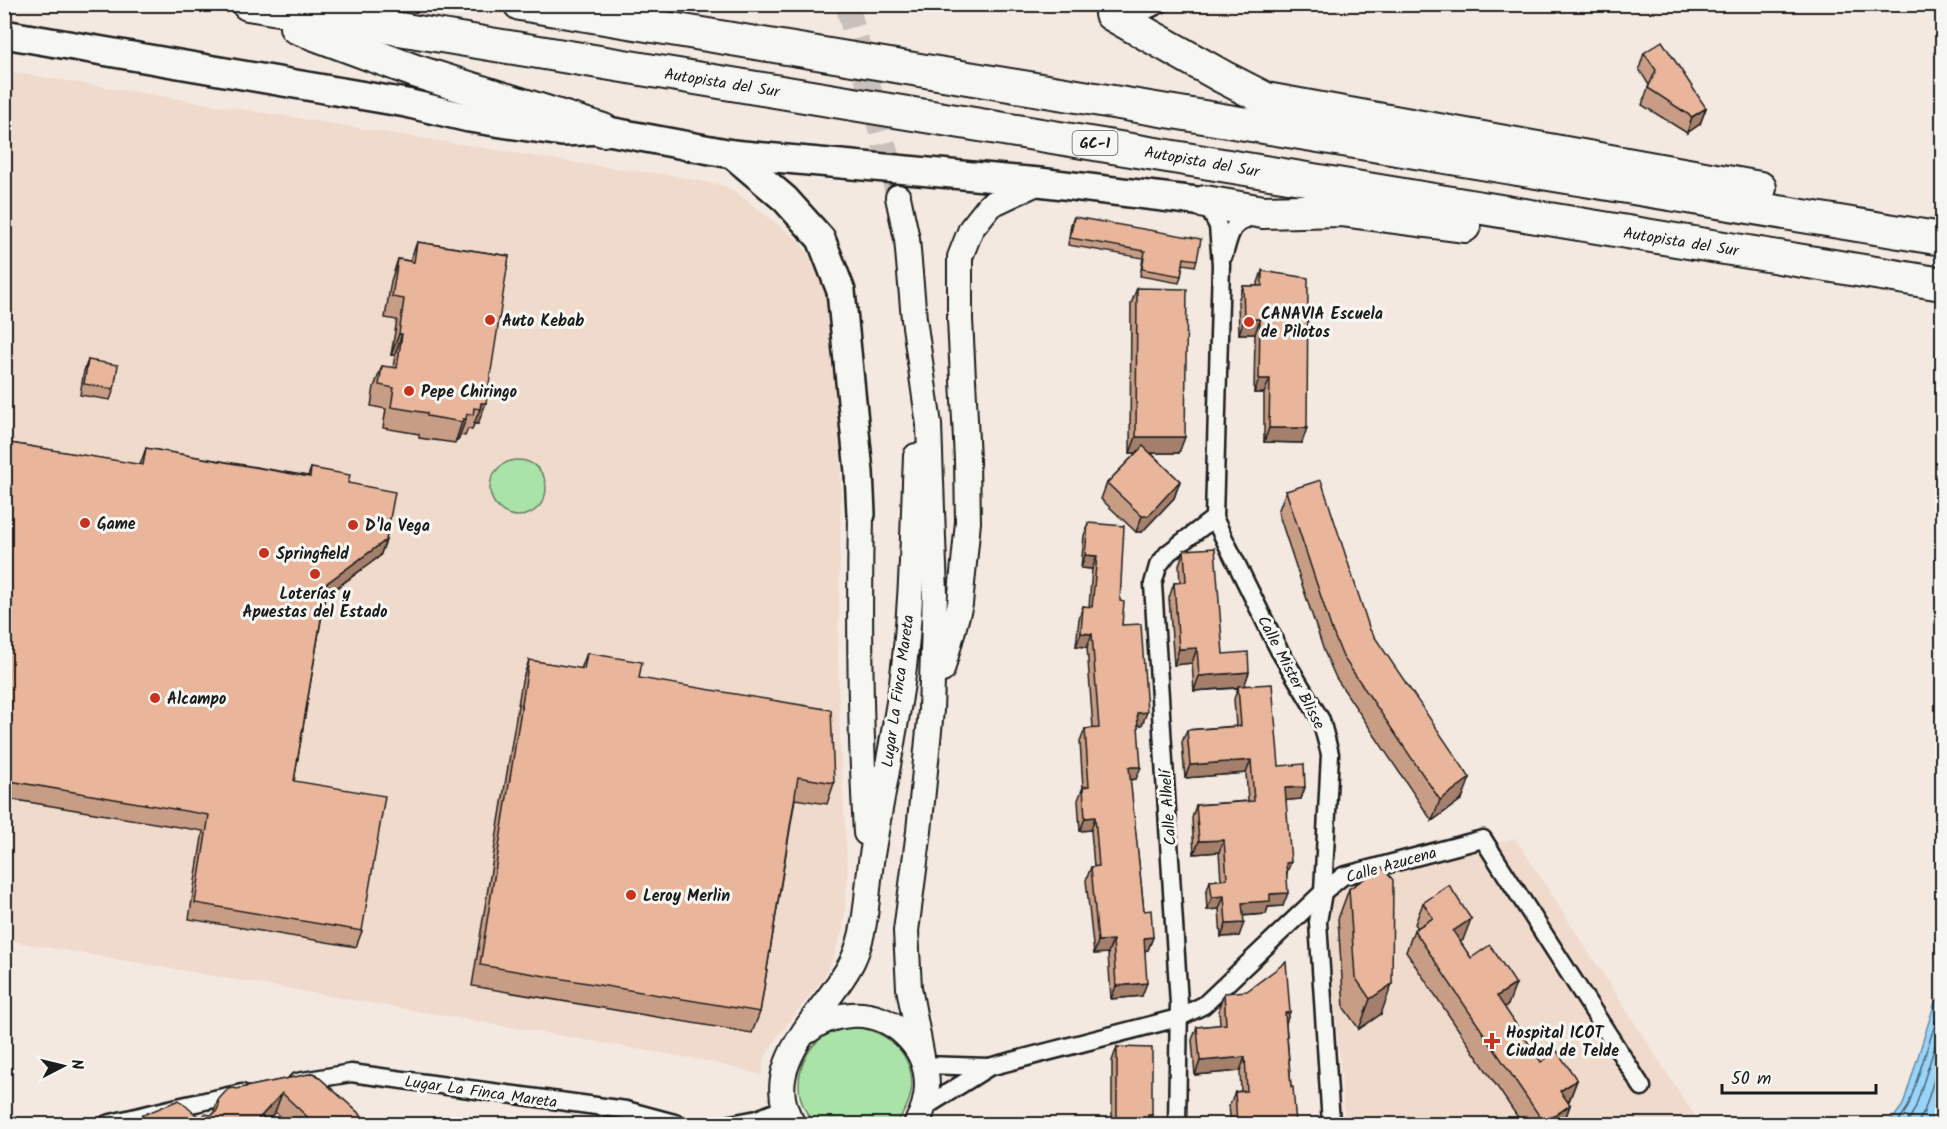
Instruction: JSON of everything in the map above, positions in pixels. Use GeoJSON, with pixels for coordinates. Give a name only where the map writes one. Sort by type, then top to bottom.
{"type":"FeatureCollection","features":[{"type":"Feature","properties":{"kind":"highway"},"geometry":{"type":"LineString","coordinates":[[230,4],[415,71],[603,130]]}},
{"type":"Feature","properties":{"kind":"highway","name":"Autopista del Sur"},"geometry":{"type":"LineString","coordinates":[[248,4],[1942,284]]}},
{"type":"Feature","properties":{"kind":"highway"},"geometry":{"type":"LineString","coordinates":[[520,4],[1942,239]]}},
{"type":"Feature","properties":{"kind":"highway"},"geometry":{"type":"LineString","coordinates":[[598,4],[717,37]]}},
{"type":"Feature","properties":{"kind":"highway"},"geometry":{"type":"LineString","coordinates":[[1103,10],[1266,99],[1827,200],[1942,228]]}},
{"type":"Feature","properties":{"kind":"highway"},"geometry":{"type":"LineString","coordinates":[[1205,202],[1263,212],[1341,210],[1441,223],[1810,283],[1942,294]]}},
{"type":"Feature","properties":{"kind":"main road"},"geometry":{"type":"LineString","coordinates":[[4,34],[406,103],[469,118],[562,132],[603,130],[732,154],[1039,182],[1205,202]]}},
{"type":"Feature","properties":{"kind":"main road"},"geometry":{"type":"LineString","coordinates":[[732,154],[786,199],[821,239],[841,291],[861,514]]}},
{"type":"Feature","properties":{"kind":"street"},"geometry":{"type":"LineString","coordinates":[[1103,10],[1141,13],[1160,4]]}},
{"type":"Feature","properties":{"kind":"street"},"geometry":{"type":"LineString","coordinates":[[4,44],[74,45]]}},
{"type":"Feature","properties":{"kind":"street"},"geometry":{"type":"LineString","coordinates":[[931,710],[960,604],[968,522],[960,319],[960,257],[971,229],[990,205],[1039,182]]}},
{"type":"Feature","properties":{"kind":"street","name":"Lugar La Finca Mareta"},"geometry":{"type":"LineString","coordinates":[[898,197],[907,239],[914,319],[929,425],[933,503],[935,594],[931,710],[906,931],[909,988],[927,1085],[920,1116]]}},
{"type":"Feature","properties":{"kind":"street","name":"Calle Mister Blisse"},"geometry":{"type":"LineString","coordinates":[[1205,202],[1218,226],[1221,264],[1214,518],[1279,650],[1321,720],[1330,754],[1323,892],[1318,922],[1331,1125]]}},
{"type":"Feature","properties":{"kind":"street","name":"Calle Mister Blisse"},"geometry":{"type":"LineString","coordinates":[[1221,264],[1230,234],[1238,222],[1263,212]]}},
{"type":"Feature","properties":{"kind":"street","name":"Lugar La Finca Mareta"},"geometry":{"type":"LineString","coordinates":[[731,1125],[757,1119],[790,1119],[782,1086],[786,1063],[796,1043],[853,960],[865,920],[869,872],[902,683],[913,572],[917,433],[914,319]]}},
{"type":"Feature","properties":{"kind":"street"},"geometry":{"type":"LineString","coordinates":[[861,514],[859,584],[863,778],[869,872]]}},
{"type":"Feature","properties":{"kind":"street","name":"Calle Alhelí"},"geometry":{"type":"LineString","coordinates":[[1177,1125],[1179,1004],[1153,584],[1158,566],[1168,553],[1214,518]]}},
{"type":"Feature","properties":{"kind":"street","name":"Calle Azucena"},"geometry":{"type":"LineString","coordinates":[[923,1061],[989,1067],[1178,1018],[1204,1005],[1323,892],[1343,876],[1483,839],[1642,1087]]}},
{"type":"Feature","properties":{"kind":"street","name":"Lugar La Finca Mareta"},"geometry":{"type":"LineString","coordinates":[[796,1043],[814,1026],[838,1016],[863,1014],[887,1021],[908,1036],[923,1061]]}},
{"type":"Feature","properties":{"kind":"street","name":"Calle Azucena"},"geometry":{"type":"LineString","coordinates":[[920,1116],[989,1067]]}},
{"type":"Feature","properties":{"kind":"street","name":"Lugar La Finca Mareta"},"geometry":{"type":"LineString","coordinates":[[285,1084],[355,1073],[627,1110],[678,1125]]}},
{"type":"Feature","properties":{"kind":"street"},"geometry":{"type":"LineString","coordinates":[[320,1077],[337,1093]]}},
{"type":"Feature","properties":{"kind":"street"},"geometry":{"type":"LineString","coordinates":[[107,1124],[262,1089]]}},
{"type":"Feature","properties":{"kind":"street"},"geometry":{"type":"LineString","coordinates":[[182,1106],[196,1118]]}},
{"type":"Feature","properties":{"kind":"shaded area"},"geometry":{"type":"Polygon","coordinates":[[[4,71],[584,164],[676,176],[725,186],[797,239],[810,256],[835,318],[838,355],[841,493],[838,655],[848,879],[843,929],[833,958],[823,979],[777,1037],[764,1060],[762,1075],[707,1061],[5,940],[4,71]]]}},
{"type":"Feature","properties":{"kind":"shaded area","name":"Hospital ICOT Ciudad de Telde"},"geometry":{"type":"Polygon","coordinates":[[[1515,838],[1700,1124],[1345,1124],[1331,958],[1331,901],[1343,888],[1515,838]]]}},
{"type":"Feature","properties":{"kind":"green space"},"geometry":{"type":"Polygon","coordinates":[[[518,460],[538,468],[546,488],[538,508],[518,516],[498,508],[490,488],[498,468],[518,460]]]}},
{"type":"Feature","properties":{"kind":"green space"},"geometry":{"type":"Polygon","coordinates":[[[850,1027],[869,1030],[885,1037],[898,1047],[907,1060],[911,1075],[911,1091],[906,1108],[895,1124],[816,1124],[802,1103],[799,1079],[806,1056],[823,1037],[850,1027]]]}},
{"type":"Feature","properties":{"kind":"water"},"geometry":{"type":"Polygon","coordinates":[[[1942,996],[1942,1124],[1889,1124],[1903,1105],[1935,1002],[1942,996]]]}},
{"type":"Feature","properties":{"kind":"building"},"geometry":{"type":"Polygon","coordinates":[[[1662,41],[1706,108],[1692,117],[1648,88],[1656,70],[1644,53],[1662,41]]]}},
{"type":"Feature","properties":{"kind":"building"},"geometry":{"type":"Polygon","coordinates":[[[1074,217],[1201,239],[1197,260],[1184,258],[1181,276],[1142,269],[1145,251],[1070,238],[1074,217]]]}},
{"type":"Feature","properties":{"kind":"building"},"geometry":{"type":"Polygon","coordinates":[[[417,242],[509,256],[486,403],[481,403],[480,409],[474,408],[473,415],[467,414],[466,419],[462,422],[391,407],[394,388],[379,385],[382,366],[397,368],[404,299],[392,297],[398,259],[414,262],[417,242]]]}},
{"type":"Feature","properties":{"kind":"building"},"geometry":{"type":"Polygon","coordinates":[[[1262,271],[1308,278],[1307,428],[1269,428],[1270,379],[1259,379],[1260,319],[1244,319],[1243,286],[1262,286],[1262,271]]]}},
{"type":"Feature","properties":{"kind":"building"},"geometry":{"type":"Polygon","coordinates":[[[1137,288],[1187,289],[1185,437],[1136,437],[1137,288]]]}},
{"type":"Feature","properties":{"kind":"building"},"geometry":{"type":"Polygon","coordinates":[[[88,360],[118,365],[114,389],[84,384],[88,360]]]}},
{"type":"Feature","properties":{"kind":"building","name":"Alcampo"},"geometry":{"type":"Polygon","coordinates":[[[4,442],[143,465],[146,448],[310,477],[311,468],[350,475],[348,483],[395,492],[386,540],[327,583],[294,781],[385,796],[362,931],[195,903],[209,815],[4,780],[4,442]]]}},
{"type":"Feature","properties":{"kind":"building"},"geometry":{"type":"Polygon","coordinates":[[[1143,446],[1180,481],[1148,516],[1142,516],[1107,483],[1143,446]]]}},
{"type":"Feature","properties":{"kind":"building"},"geometry":{"type":"Polygon","coordinates":[[[1321,480],[1370,630],[1470,778],[1440,800],[1343,657],[1332,630],[1286,491],[1321,480]]]}},
{"type":"Feature","properties":{"kind":"building"},"geometry":{"type":"Polygon","coordinates":[[[1088,523],[1124,526],[1120,601],[1124,602],[1122,625],[1141,624],[1147,712],[1137,713],[1141,767],[1129,767],[1144,911],[1151,910],[1153,937],[1144,938],[1147,983],[1116,986],[1113,940],[1098,941],[1091,867],[1099,866],[1095,817],[1085,818],[1083,787],[1089,786],[1085,729],[1099,728],[1092,634],[1081,633],[1083,606],[1092,607],[1097,556],[1085,555],[1088,523]]]}},
{"type":"Feature","properties":{"kind":"building"},"geometry":{"type":"Polygon","coordinates":[[[1215,548],[1223,654],[1248,652],[1249,672],[1199,676],[1197,648],[1179,649],[1174,583],[1186,582],[1184,550],[1215,548]]]}},
{"type":"Feature","properties":{"kind":"building","name":"Leroy Merlin"},"geometry":{"type":"Polygon","coordinates":[[[587,653],[642,662],[639,678],[831,710],[834,783],[798,777],[760,1012],[480,965],[529,660],[584,669],[587,653]]]}},
{"type":"Feature","properties":{"kind":"building"},"geometry":{"type":"Polygon","coordinates":[[[1272,684],[1279,766],[1304,764],[1305,787],[1285,788],[1291,862],[1286,863],[1288,893],[1270,894],[1270,901],[1242,903],[1244,923],[1226,924],[1224,896],[1212,897],[1210,881],[1227,879],[1224,840],[1199,841],[1196,805],[1254,801],[1251,760],[1190,765],[1187,730],[1241,726],[1238,686],[1272,684]]]}},
{"type":"Feature","properties":{"kind":"building"},"geometry":{"type":"Polygon","coordinates":[[[1382,867],[1393,880],[1392,984],[1370,999],[1355,977],[1349,889],[1382,867]]]}},
{"type":"Feature","properties":{"kind":"building"},"geometry":{"type":"Polygon","coordinates":[[[1449,885],[1471,919],[1453,931],[1471,958],[1490,945],[1516,984],[1497,996],[1541,1062],[1557,1051],[1577,1080],[1560,1091],[1570,1105],[1544,1123],[1414,930],[1433,918],[1423,903],[1449,885]]]}},
{"type":"Feature","properties":{"kind":"building"},"geometry":{"type":"Polygon","coordinates":[[[1286,962],[1290,1012],[1285,1013],[1296,1125],[1237,1125],[1235,1092],[1247,1091],[1245,1057],[1200,1061],[1197,1027],[1226,1024],[1224,993],[1247,991],[1286,962]]]}},
{"type":"Feature","properties":{"kind":"building"},"geometry":{"type":"Polygon","coordinates":[[[1117,1047],[1152,1048],[1152,1115],[1148,1115],[1148,1125],[1117,1125],[1117,1047]]]}},
{"type":"Feature","properties":{"kind":"building"},"geometry":{"type":"Polygon","coordinates":[[[314,1073],[372,1125],[316,1125],[282,1093],[253,1125],[138,1125],[138,1117],[179,1100],[201,1119],[205,1114],[212,1115],[216,1112],[219,1106],[218,1100],[228,1089],[314,1073]]]}},
{"type":"Feature","properties":{"kind":"tunnel"},"geometry":{"type":"LineString","coordinates":[[847,4],[898,197]]}},
{"type":"Feature","properties":{"kind":"place","name":"Auto Kebab"},"geometry":{"type":"Point","coordinates":[490,320]}},
{"type":"Feature","properties":{"kind":"place","name":"CANAVIA Escuela de Pilotos"},"geometry":{"type":"Point","coordinates":[1249,322]}},
{"type":"Feature","properties":{"kind":"place","name":"Pepe Chiringo"},"geometry":{"type":"Point","coordinates":[409,391]}},
{"type":"Feature","properties":{"kind":"place","name":"Game"},"geometry":{"type":"Point","coordinates":[85,523]}},
{"type":"Feature","properties":{"kind":"place","name":"D'la Vega"},"geometry":{"type":"Point","coordinates":[353,525]}},
{"type":"Feature","properties":{"kind":"place","name":"Springfield"},"geometry":{"type":"Point","coordinates":[264,553]}},
{"type":"Feature","properties":{"kind":"place","name":"Loterías y Apuestas del Estado"},"geometry":{"type":"Point","coordinates":[315,574]}},
{"type":"Feature","properties":{"kind":"place","name":"Alcampo"},"geometry":{"type":"Point","coordinates":[155,698]}},
{"type":"Feature","properties":{"kind":"place","name":"Leroy Merlin"},"geometry":{"type":"Point","coordinates":[631,895]}},
{"type":"Feature","properties":{"kind":"place","name":"Hospital ICOT Ciudad de Telde"},"geometry":{"type":"Point","coordinates":[1492,1041]}}]}
